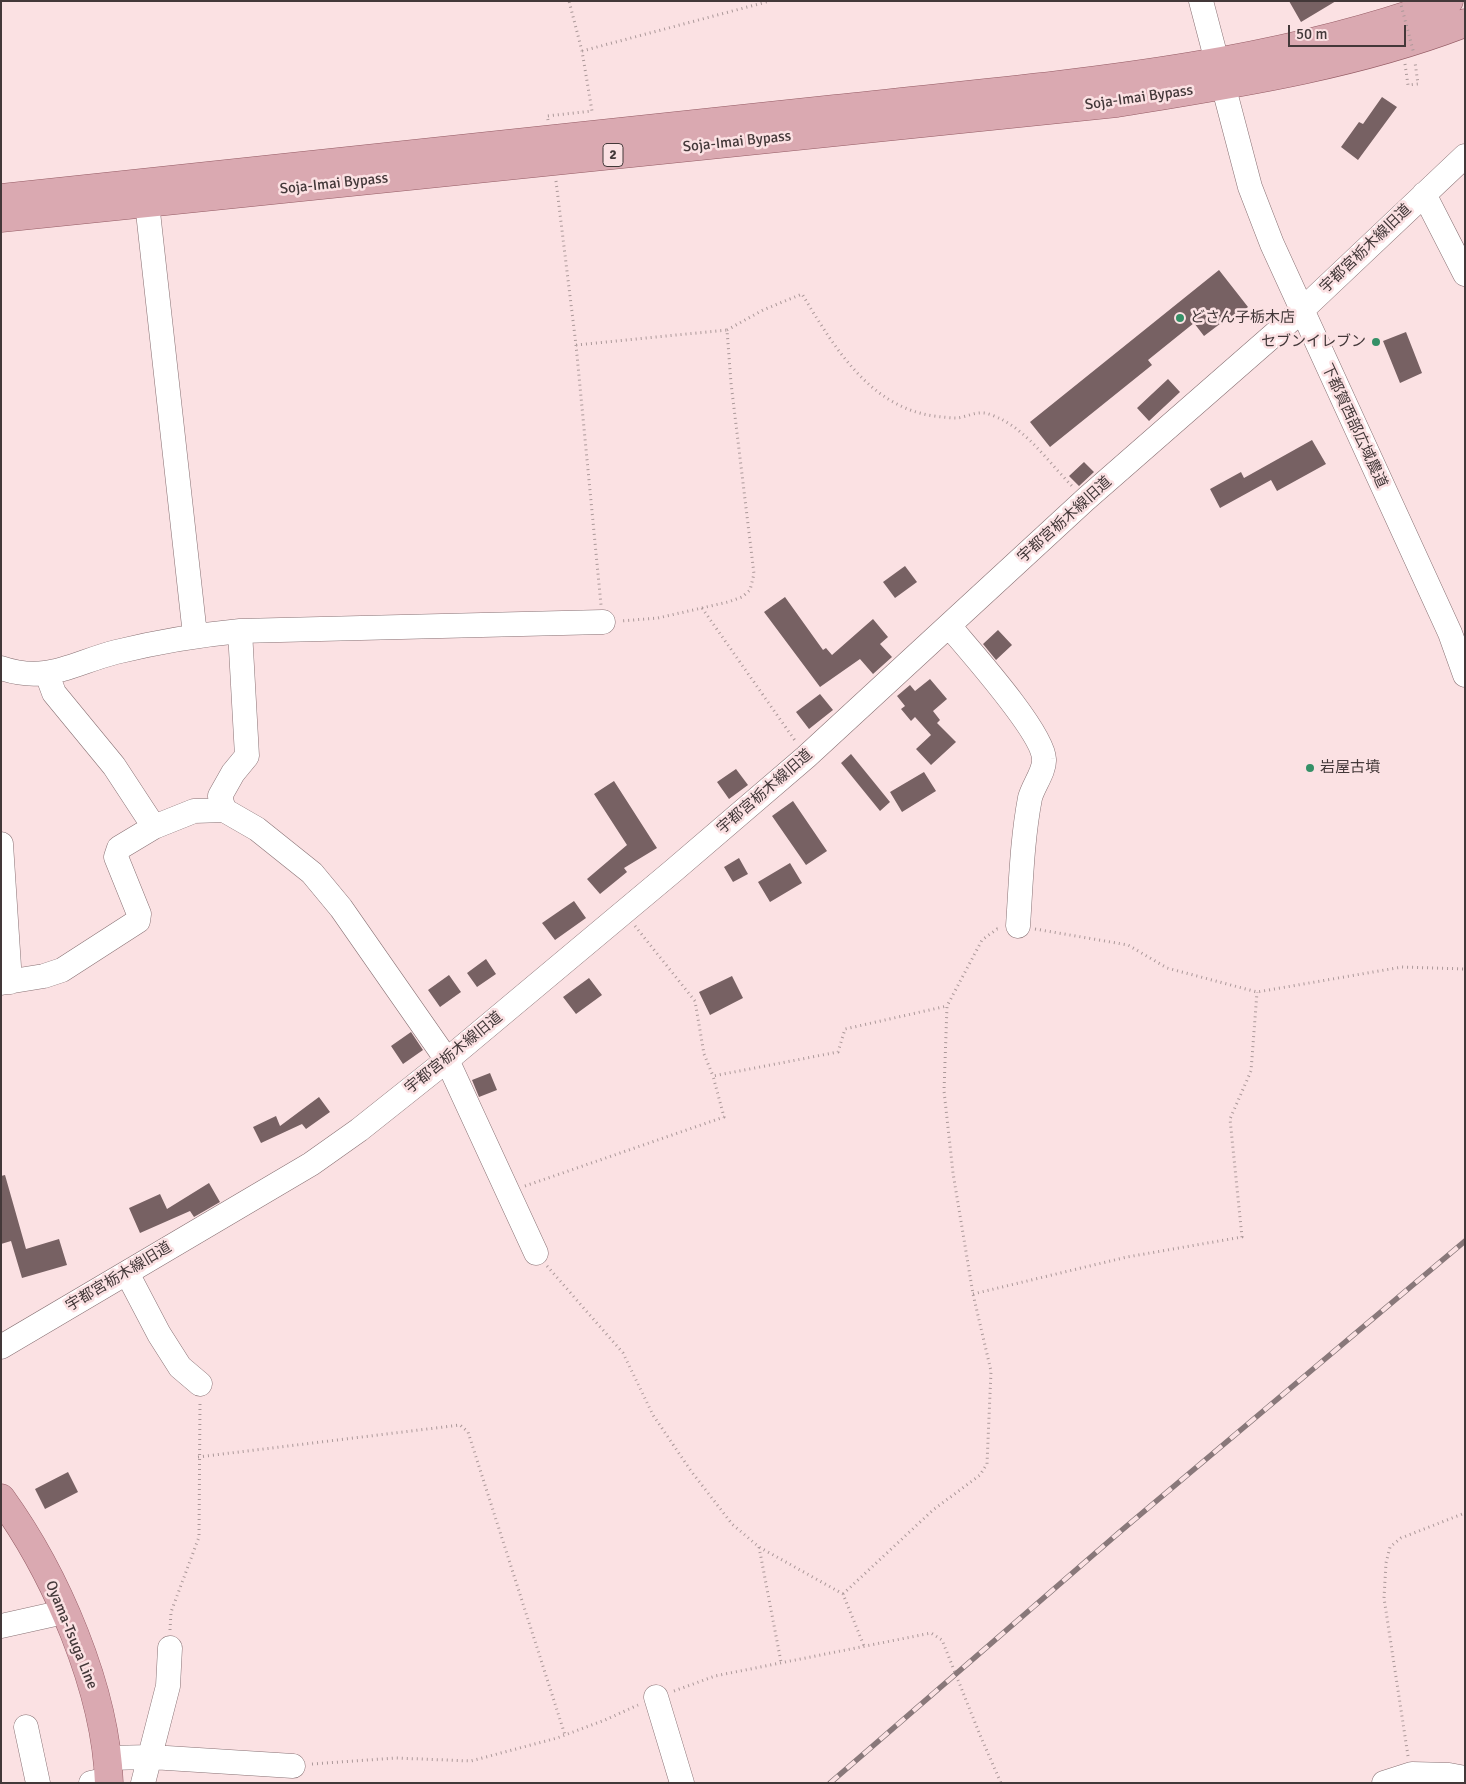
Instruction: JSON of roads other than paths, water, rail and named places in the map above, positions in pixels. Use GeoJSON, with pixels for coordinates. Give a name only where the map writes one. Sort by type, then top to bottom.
{"type":"FeatureCollection","features":[{"type":"Feature","properties":{"kind":"main road","name":"Soja-Imai Bypass"},"geometry":{"type":"LineString","coordinates":[[1,218],[146,193],[553,151],[1117,103],[1220,74],[1449,1]]}},
{"type":"Feature","properties":{"kind":"main road","name":"Soja-Imai Bypass"},"geometry":{"type":"LineString","coordinates":[[1220,74],[1351,58],[1465,23]]}},
{"type":"Feature","properties":{"kind":"main road","name":"Soja-Imai Bypass"},"geometry":{"type":"LineString","coordinates":[[1,198],[146,193]]}},
{"type":"Feature","properties":{"kind":"main road","name":"Oyama-Tsuga Line"},"geometry":{"type":"LineString","coordinates":[[1,1498],[36,1550],[64,1612],[93,1686],[104,1776]]}},
{"type":"Feature","properties":{"kind":"street","name":"下都賀西部広域農道"},"geometry":{"type":"LineString","coordinates":[[1201,1],[1250,187],[1301,311],[1457,633],[1465,675]]}},
{"type":"Feature","properties":{"kind":"street","name":"宇都宮栃木線旧道"},"geometry":{"type":"LineString","coordinates":[[7,1340],[311,1164],[359,1130],[447,1060],[806,757],[950,627],[1086,499],[1301,311],[1424,194],[1463,160]]}},
{"type":"Feature","properties":{"kind":"street"},"geometry":{"type":"LineString","coordinates":[[146,193],[195,635]]}},
{"type":"Feature","properties":{"kind":"street"},"geometry":{"type":"LineString","coordinates":[[1424,194],[1465,274]]}},
{"type":"Feature","properties":{"kind":"street"},"geometry":{"type":"LineString","coordinates":[[1,668],[18,674],[47,674],[114,653],[195,635],[240,632],[603,622]]}},
{"type":"Feature","properties":{"kind":"street"},"geometry":{"type":"LineString","coordinates":[[950,627],[1039,740],[1045,760],[1031,795],[1025,831],[1018,926]]}},
{"type":"Feature","properties":{"kind":"street"},"geometry":{"type":"LineString","coordinates":[[224,810],[220,796],[233,773],[247,756],[240,632]]}},
{"type":"Feature","properties":{"kind":"street"},"geometry":{"type":"LineString","coordinates":[[47,674],[54,693],[114,766],[154,827]]}},
{"type":"Feature","properties":{"kind":"street"},"geometry":{"type":"LineString","coordinates":[[1,844],[6,982],[44,976],[62,970],[138,921],[139,914],[116,857],[119,848],[154,827],[194,811],[224,810],[257,829],[312,873],[341,908],[447,1060],[536,1253]]}},
{"type":"Feature","properties":{"kind":"street"},"geometry":{"type":"LineString","coordinates":[[127,1272],[159,1334],[180,1367],[200,1384]]}},
{"type":"Feature","properties":{"kind":"street"},"geometry":{"type":"LineString","coordinates":[[1,1626],[64,1612]]}},
{"type":"Feature","properties":{"kind":"street"},"geometry":{"type":"LineString","coordinates":[[143,1783],[168,1686],[170,1648]]}},
{"type":"Feature","properties":{"kind":"street"},"geometry":{"type":"LineString","coordinates":[[656,1697],[682,1783]]}},
{"type":"Feature","properties":{"kind":"street"},"geometry":{"type":"LineString","coordinates":[[26,1727],[38,1783]]}},
{"type":"Feature","properties":{"kind":"street"},"geometry":{"type":"LineString","coordinates":[[104,1776],[151,1757],[293,1766]]}},
{"type":"Feature","properties":{"kind":"street"},"geometry":{"type":"LineString","coordinates":[[1384,1783],[1412,1778],[1450,1775],[1465,1778]]}},
{"type":"Feature","properties":{"kind":"railway"},"geometry":{"type":"LineString","coordinates":[[830,1783],[1122,1530],[1465,1241]]}},
{"type":"Feature","properties":{"kind":"place","name":"どさん子栃木店"},"geometry":{"type":"Point","coordinates":[1180,318]}},
{"type":"Feature","properties":{"kind":"place","name":"セブンイレブン"},"geometry":{"type":"Point","coordinates":[1376,342]}},
{"type":"Feature","properties":{"kind":"place","name":"岩屋古墳"},"geometry":{"type":"Point","coordinates":[1310,768]}}]}
